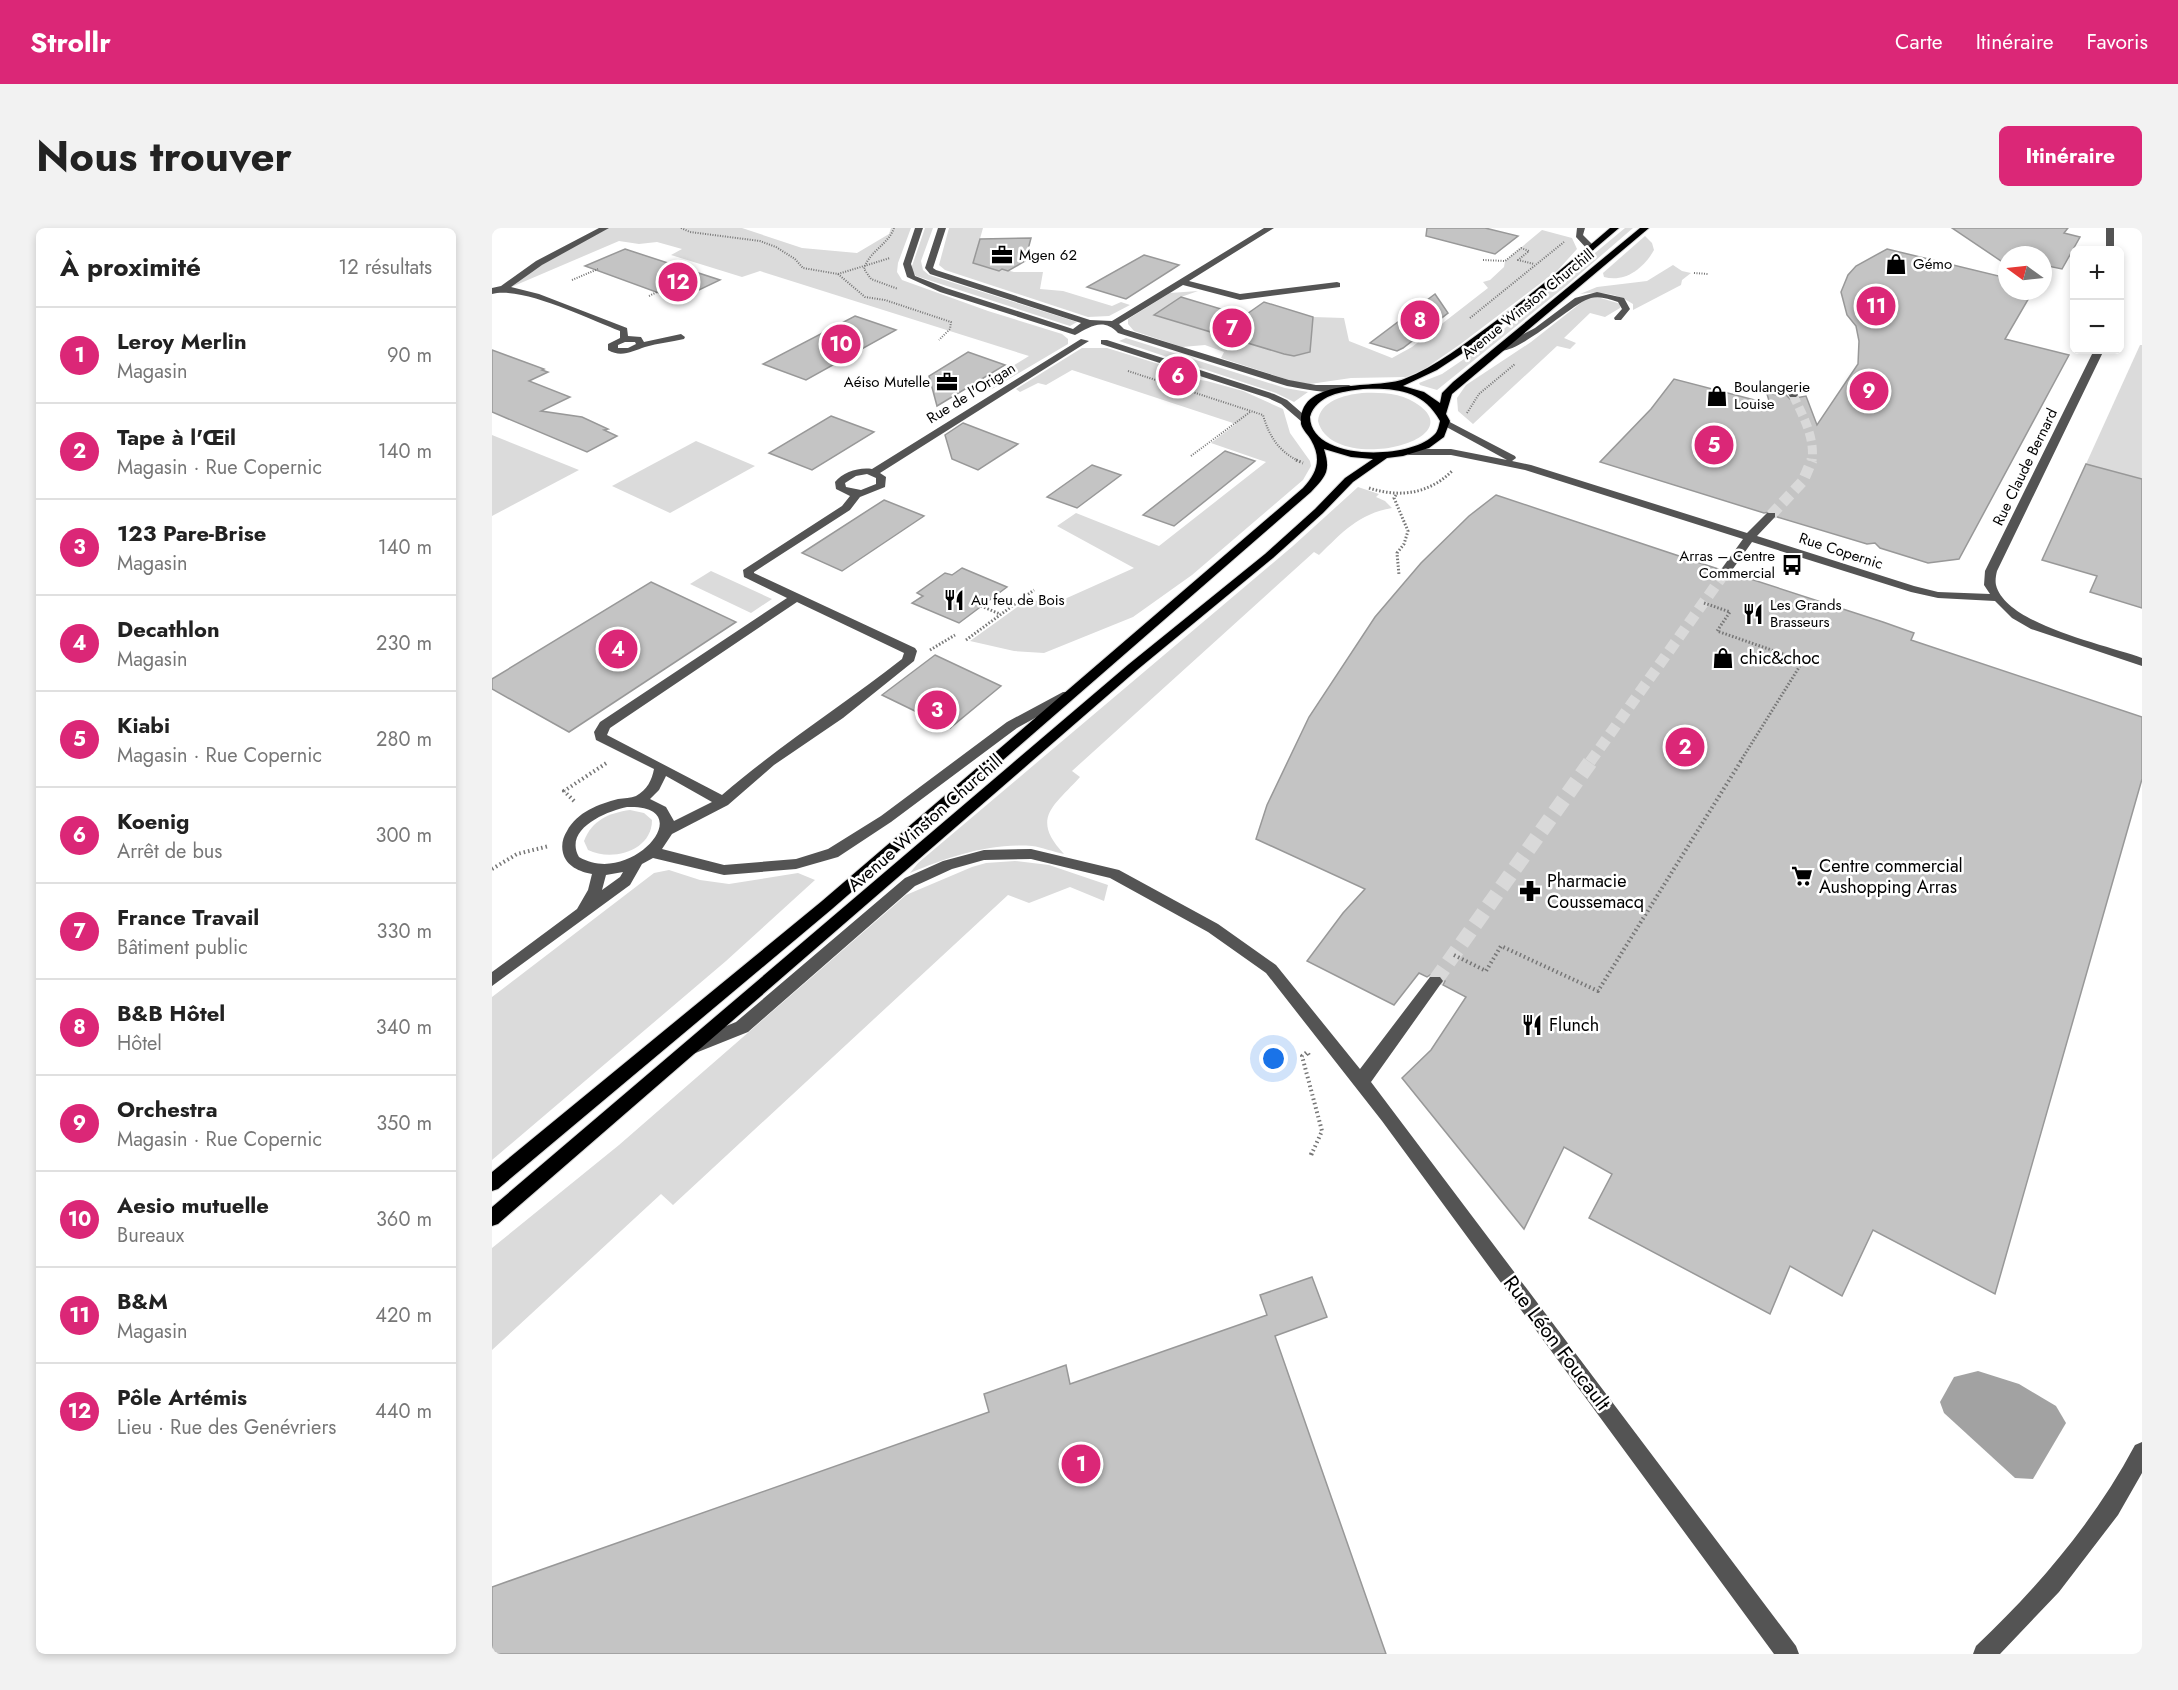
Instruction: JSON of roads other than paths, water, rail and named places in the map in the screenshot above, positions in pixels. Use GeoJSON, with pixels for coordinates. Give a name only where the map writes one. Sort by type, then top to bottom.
{"type":"FeatureCollection","features":[{"type":"Feature","properties":{"kind":"main road","name":"Avenue Winston Churchill"},"geometry":{"type":"LineString","coordinates":[[1391,387],[1417,379],[1439,367],[1514,312],[1615,228]]}},
{"type":"Feature","properties":{"kind":"main road","name":"Avenue Winston Churchill"},"geometry":{"type":"LineString","coordinates":[[492,1218],[1125,675],[1282,544],[1350,480],[1383,457],[1409,452],[1428,445],[1438,437],[1445,399],[1451,389],[1645,228]]}},
{"type":"Feature","properties":{"kind":"main road"},"geometry":{"type":"LineString","coordinates":[[1383,457],[1346,453],[1316,439],[1308,430],[1305,420],[1308,410],[1317,400],[1349,388],[1391,387],[1423,396],[1435,404],[1443,417]]}},
{"type":"Feature","properties":{"kind":"main road","name":"Avenue Winston Churchill"},"geometry":{"type":"LineString","coordinates":[[492,1183],[823,907],[1078,690],[1144,629],[1306,490],[1323,470],[1322,453],[1316,439]]}},
{"type":"Feature","properties":{"kind":"street"},"geometry":{"type":"LineString","coordinates":[[492,291],[504,288],[539,263],[606,228]]}},
{"type":"Feature","properties":{"kind":"street"},"geometry":{"type":"LineString","coordinates":[[919,228],[909,256],[910,278],[1075,332],[1078,339],[1084,341],[1104,342],[1271,396],[1284,402],[1305,420]]}},
{"type":"Feature","properties":{"kind":"street"},"geometry":{"type":"LineString","coordinates":[[942,228],[930,262],[929,268],[933,272],[1090,323],[1117,327],[1287,383],[1316,388],[1349,388]]}},
{"type":"Feature","properties":{"kind":"street"},"geometry":{"type":"LineString","coordinates":[[1104,342],[1116,337],[1117,327],[1181,282],[1270,228]]}},
{"type":"Feature","properties":{"kind":"street"},"geometry":{"type":"LineString","coordinates":[[2110,228],[2110,246]]}},
{"type":"Feature","properties":{"kind":"street"},"geometry":{"type":"LineString","coordinates":[[1580,232],[1591,248]]}},
{"type":"Feature","properties":{"kind":"street"},"geometry":{"type":"LineString","coordinates":[[1181,282],[1240,297],[1337,285]]}},
{"type":"Feature","properties":{"kind":"street"},"geometry":{"type":"LineString","coordinates":[[504,288],[519,290],[607,322],[624,330],[624,339]]}},
{"type":"Feature","properties":{"kind":"street"},"geometry":{"type":"LineString","coordinates":[[1500,348],[1537,331],[1582,296],[1603,295],[1621,300],[1626,309],[1618,318]]}},
{"type":"Feature","properties":{"kind":"street"},"geometry":{"type":"LineString","coordinates":[[1075,332],[1079,327],[1090,323]]}},
{"type":"Feature","properties":{"kind":"street"},"geometry":{"type":"LineString","coordinates":[[641,345],[638,339],[624,339],[613,344],[613,350],[629,351],[641,345],[681,337]]}},
{"type":"Feature","properties":{"kind":"street","name":"Rue de l'Origan"},"geometry":{"type":"LineString","coordinates":[[857,494],[842,489],[840,482],[854,473],[874,472],[1084,341]]}},
{"type":"Feature","properties":{"kind":"street","name":"Rue Claude Bernard"},"geometry":{"type":"LineString","coordinates":[[1998,598],[1990,585],[1991,571],[2097,354]]}},
{"type":"Feature","properties":{"kind":"street"},"geometry":{"type":"LineString","coordinates":[[1443,417],[1527,467]]}},
{"type":"Feature","properties":{"kind":"street"},"geometry":{"type":"LineString","coordinates":[[1409,452],[1462,454],[1527,467]]}},
{"type":"Feature","properties":{"kind":"street","name":"Rue Copernic"},"geometry":{"type":"LineString","coordinates":[[1527,467],[1666,509],[1749,538],[1924,593],[1998,598]]}},
{"type":"Feature","properties":{"kind":"street"},"geometry":{"type":"LineString","coordinates":[[668,830],[723,802],[769,762],[838,715],[908,661],[911,651],[748,575],[749,570],[846,508],[857,494],[871,491],[880,485],[882,477],[874,472]]}},
{"type":"Feature","properties":{"kind":"street"},"geometry":{"type":"LineString","coordinates":[[1726,572],[1749,538],[1771,516]]}},
{"type":"Feature","properties":{"kind":"street"},"geometry":{"type":"LineString","coordinates":[[723,802],[601,737],[600,732],[605,725],[795,598]]}},
{"type":"Feature","properties":{"kind":"street"},"geometry":{"type":"LineString","coordinates":[[1998,598],[2021,618],[2043,630],[2142,662]]}},
{"type":"Feature","properties":{"kind":"street"},"geometry":{"type":"LineString","coordinates":[[651,852],[724,870],[796,864],[833,853],[921,794],[1012,725],[1078,690]]}},
{"type":"Feature","properties":{"kind":"street"},"geometry":{"type":"LineString","coordinates":[[638,801],[652,792],[658,782],[661,767]]}},
{"type":"Feature","properties":{"kind":"street"},"geometry":{"type":"LineString","coordinates":[[638,801],[662,810],[668,822],[668,830],[662,841],[651,852],[625,866],[600,870],[575,862],[569,853],[569,842],[572,832],[580,823],[603,808],[638,801]]}},
{"type":"Feature","properties":{"kind":"street","name":"Rue Léon Foucault"},"geometry":{"type":"LineString","coordinates":[[693,1047],[742,1027],[910,882],[948,865],[984,855],[1031,854],[1114,874],[1213,928],[1247,949],[1271,969],[1362,1083],[1788,1654]]}},
{"type":"Feature","properties":{"kind":"street"},"geometry":{"type":"LineString","coordinates":[[492,981],[625,881],[637,861]]}},
{"type":"Feature","properties":{"kind":"street"},"geometry":{"type":"LineString","coordinates":[[579,916],[595,890],[600,870]]}},
{"type":"Feature","properties":{"kind":"street"},"geometry":{"type":"LineString","coordinates":[[1362,1083],[1375,1061],[1435,981]]}},
{"type":"Feature","properties":{"kind":"street"},"geometry":{"type":"LineString","coordinates":[[1984,1654],[2039,1598],[2089,1539],[2130,1476],[2142,1452]]}},
{"type":"Feature","properties":{"kind":"tunnel"},"geometry":{"type":"LineString","coordinates":[[1793,395],[1810,435],[1812,460]]}},
{"type":"Feature","properties":{"kind":"tunnel"},"geometry":{"type":"LineString","coordinates":[[1771,515],[1803,481],[1812,460]]}},
{"type":"Feature","properties":{"kind":"tunnel"},"geometry":{"type":"LineString","coordinates":[[1590,762],[1726,571]]}},
{"type":"Feature","properties":{"kind":"tunnel"},"geometry":{"type":"LineString","coordinates":[[1435,981],[1591,761]]}},
{"type":"Feature","properties":{"kind":"place","name":"Mgen 62"},"geometry":{"type":"Point","coordinates":[1002,255]}},
{"type":"Feature","properties":{"kind":"place","name":"Gémo"},"geometry":{"type":"Point","coordinates":[1896,264]}},
{"type":"Feature","properties":{"kind":"place","name":"Pôle Artémis"},"geometry":{"type":"Point","coordinates":[678,282]}},
{"type":"Feature","properties":{"kind":"place","name":"B&M"},"geometry":{"type":"Point","coordinates":[1876,306]}},
{"type":"Feature","properties":{"kind":"place","name":"B&B Hôtel"},"geometry":{"type":"Point","coordinates":[1420,320]}},
{"type":"Feature","properties":{"kind":"place","name":"France Travail"},"geometry":{"type":"Point","coordinates":[1232,328]}},
{"type":"Feature","properties":{"kind":"place","name":"Aesio mutuelle"},"geometry":{"type":"Point","coordinates":[841,344]}},
{"type":"Feature","properties":{"kind":"place","name":"Koenig"},"geometry":{"type":"Point","coordinates":[1178,376]}},
{"type":"Feature","properties":{"kind":"place","name":"Aéiso Mutelle"},"geometry":{"type":"Point","coordinates":[947,382]}},
{"type":"Feature","properties":{"kind":"place","name":"Orchestra"},"geometry":{"type":"Point","coordinates":[1869,391]}},
{"type":"Feature","properties":{"kind":"place","name":"Boulangerie Louise"},"geometry":{"type":"Point","coordinates":[1717,396]}},
{"type":"Feature","properties":{"kind":"place","name":"Kiabi"},"geometry":{"type":"Point","coordinates":[1714,445]}},
{"type":"Feature","properties":{"kind":"place","name":"Arras – Centre Commercial"},"geometry":{"type":"Point","coordinates":[1792,565]}},
{"type":"Feature","properties":{"kind":"place","name":"Au feu de Bois"},"geometry":{"type":"Point","coordinates":[954,600]}},
{"type":"Feature","properties":{"kind":"place","name":"Les Grands Brasseurs"},"geometry":{"type":"Point","coordinates":[1753,614]}},
{"type":"Feature","properties":{"kind":"place","name":"Decathlon"},"geometry":{"type":"Point","coordinates":[618,649]}},
{"type":"Feature","properties":{"kind":"place","name":"chic&choc"},"geometry":{"type":"Point","coordinates":[1723,658]}},
{"type":"Feature","properties":{"kind":"place","name":"123 Pare-Brise"},"geometry":{"type":"Point","coordinates":[937,710]}},
{"type":"Feature","properties":{"kind":"place","name":"Tape à l'Œil"},"geometry":{"type":"Point","coordinates":[1685,747]}},
{"type":"Feature","properties":{"kind":"place","name":"Centre commercial Aushopping Arras"},"geometry":{"type":"Point","coordinates":[1802,876]}},
{"type":"Feature","properties":{"kind":"place","name":"Pharmacie Coussemacq"},"geometry":{"type":"Point","coordinates":[1530,891]}},
{"type":"Feature","properties":{"kind":"place","name":"Flunch"},"geometry":{"type":"Point","coordinates":[1532,1025]}},
{"type":"Feature","properties":{"kind":"place","name":"Leroy Merlin"},"geometry":{"type":"Point","coordinates":[1081,1464]}}]}
